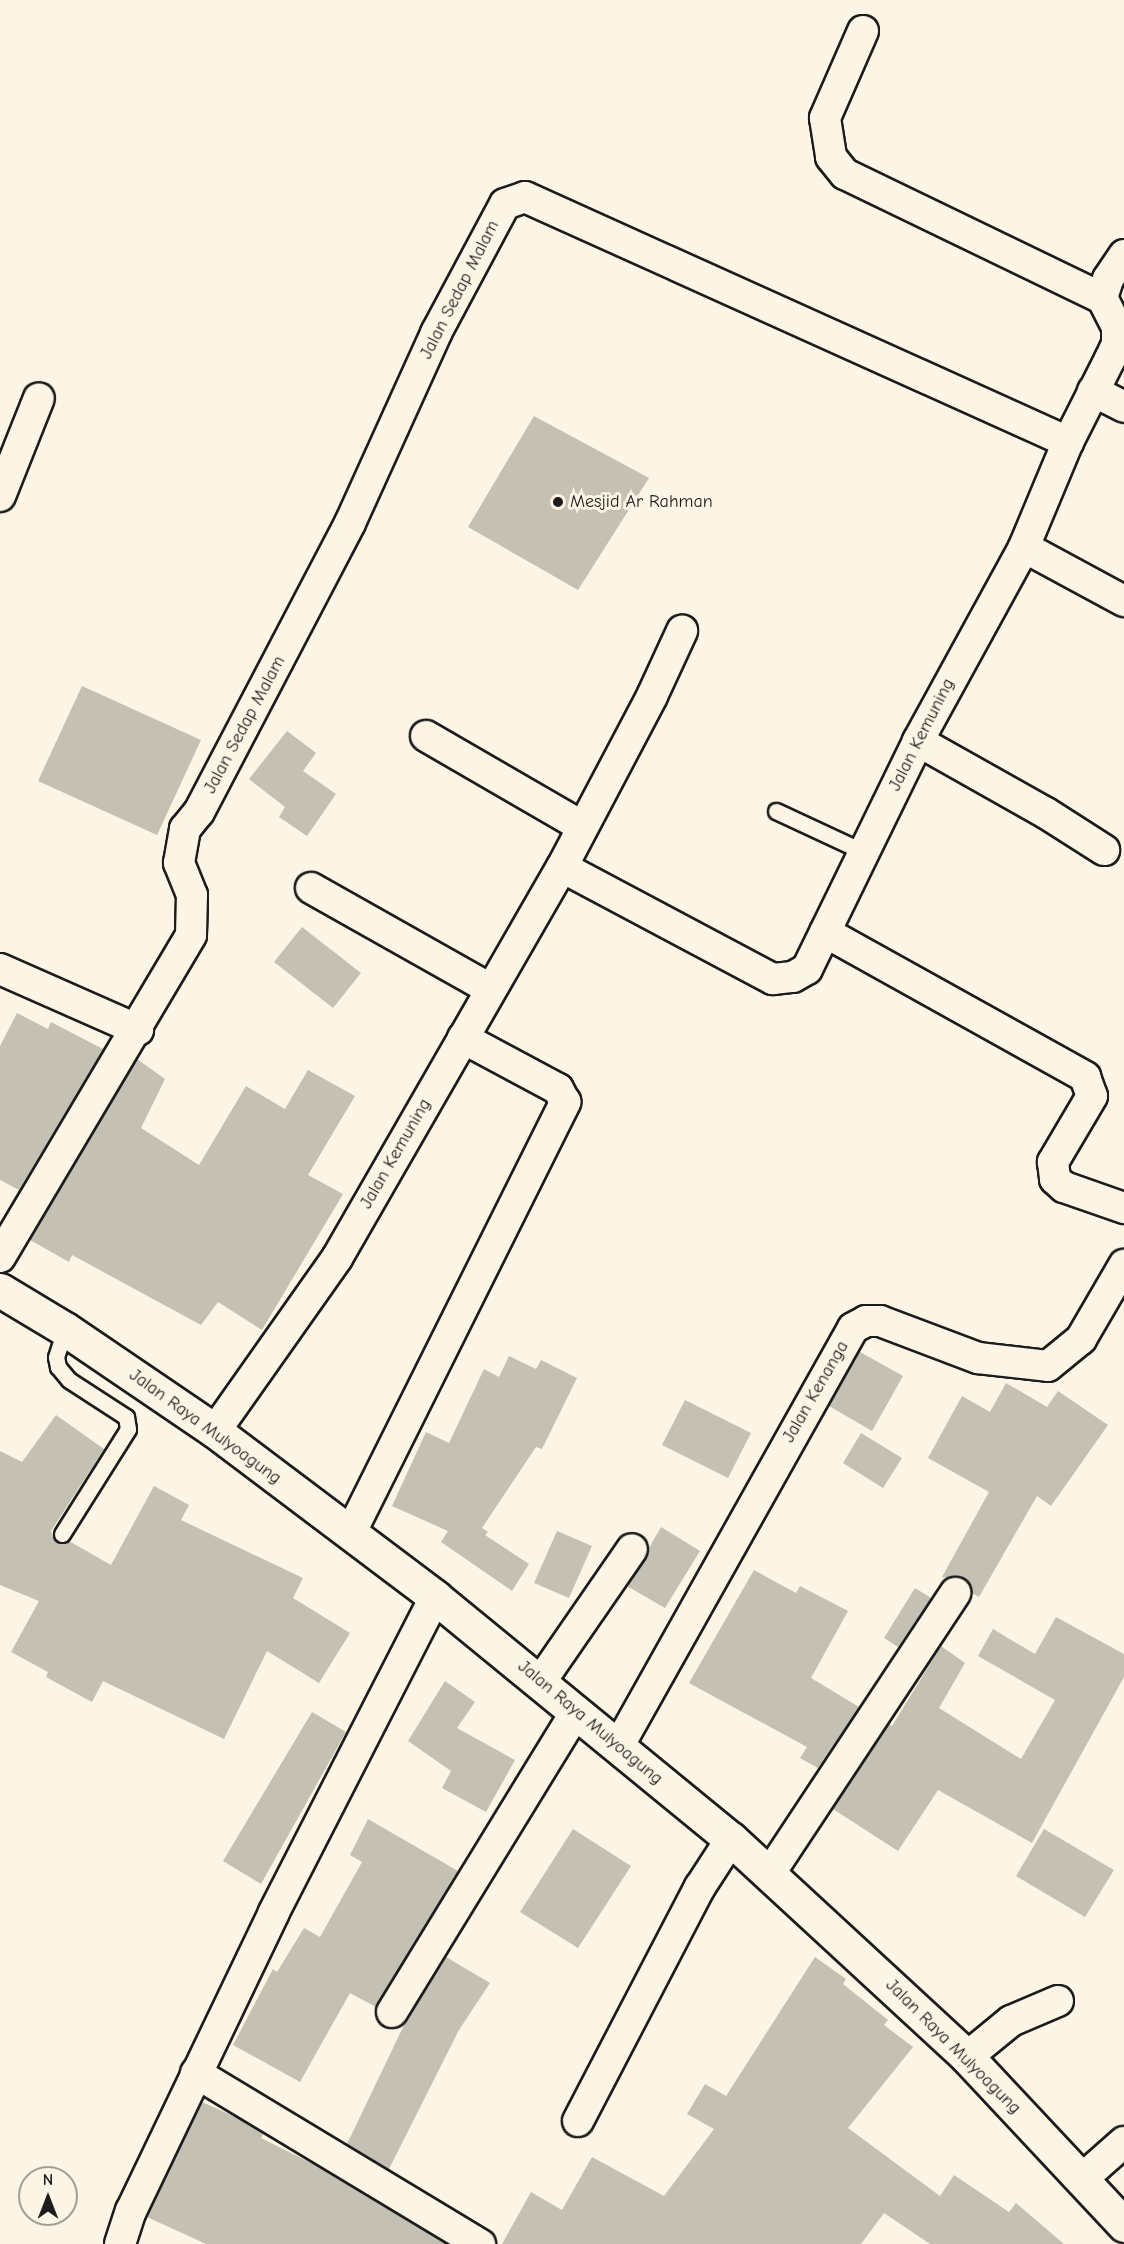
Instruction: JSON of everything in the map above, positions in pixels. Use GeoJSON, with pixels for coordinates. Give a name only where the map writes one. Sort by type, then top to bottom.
{"type":"FeatureCollection","features":[{"type":"Feature","properties":{"kind":"main road","name":"Jalan Raya Mulyoagung"},"geometry":{"type":"LineString","coordinates":[[0,1290],[65,1329],[215,1431],[435,1597],[541,1681],[731,1839],[967,2056],[1124,2225]]}},
{"type":"Feature","properties":{"kind":"street"},"geometry":{"type":"LineString","coordinates":[[863,31],[825,118],[831,158],[845,174],[1102,298],[1108,279],[1124,255]]}},
{"type":"Feature","properties":{"kind":"street","name":"Jalan Sedap Malam"},"geometry":{"type":"LineString","coordinates":[[0,1257],[138,1030],[191,935],[192,895],[179,863],[185,829],[199,812],[350,523],[436,333],[491,225],[505,204],[525,197],[1068,442]]}},
{"type":"Feature","properties":{"kind":"street","name":"Jalan Kemuning"},"geometry":{"type":"LineString","coordinates":[[562,867],[773,979],[793,977],[807,969],[918,741],[1024,547],[1068,442],[1117,345],[1117,327],[1102,298]]}},
{"type":"Feature","properties":{"kind":"street"},"geometry":{"type":"LineString","coordinates":[[1093,391],[1124,407]]}},
{"type":"Feature","properties":{"kind":"street"},"geometry":{"type":"LineString","coordinates":[[0,496],[39,398]]}},
{"type":"Feature","properties":{"kind":"street"},"geometry":{"type":"LineString","coordinates":[[1024,547],[1124,601]]}},
{"type":"Feature","properties":{"kind":"street","name":"Jalan Kemuning"},"geometry":{"type":"LineString","coordinates":[[215,1431],[337,1258],[562,867],[581,826],[652,696],[682,631]]}},
{"type":"Feature","properties":{"kind":"street"},"geometry":{"type":"LineString","coordinates":[[426,736],[581,826]]}},
{"type":"Feature","properties":{"kind":"street"},"geometry":{"type":"LineString","coordinates":[[918,741],[1046,813],[1104,850]]}},
{"type":"Feature","properties":{"kind":"street"},"geometry":{"type":"LineString","coordinates":[[311,888],[490,989]]}},
{"type":"Feature","properties":{"kind":"street"},"geometry":{"type":"LineString","coordinates":[[825,932],[1085,1077],[1092,1096],[1053,1162],[1055,1179],[1064,1187],[1124,1208]]}},
{"type":"Feature","properties":{"kind":"street"},"geometry":{"type":"LineString","coordinates":[[0,969],[138,1030]]}},
{"type":"Feature","properties":{"kind":"street"},"geometry":{"type":"LineString","coordinates":[[350,1534],[566,1102],[558,1089],[463,1038]]}},
{"type":"Feature","properties":{"kind":"street","name":"Jalan Kenanga"},"geometry":{"type":"LineString","coordinates":[[618,1747],[853,1328],[866,1321],[880,1321],[978,1358],[1048,1366],[1081,1339],[1124,1265]]}},
{"type":"Feature","properties":{"kind":"street"},"geometry":{"type":"LineString","coordinates":[[541,1681],[632,1549]]}},
{"type":"Feature","properties":{"kind":"street"},"geometry":{"type":"LineString","coordinates":[[770,1873],[955,1593]]}},
{"type":"Feature","properties":{"kind":"street"},"geometry":{"type":"LineString","coordinates":[[120,2244],[196,2073],[435,1597]]}},
{"type":"Feature","properties":{"kind":"street"},"geometry":{"type":"LineString","coordinates":[[392,2012],[576,1712]]}},
{"type":"Feature","properties":{"kind":"street"},"geometry":{"type":"LineString","coordinates":[[578,2121],[700,1887],[731,1839]]}},
{"type":"Feature","properties":{"kind":"street"},"geometry":{"type":"LineString","coordinates":[[967,2056],[1011,2021],[1058,2001]]}},
{"type":"Feature","properties":{"kind":"street"},"geometry":{"type":"LineString","coordinates":[[196,2073],[480,2244]]}},
{"type":"Feature","properties":{"kind":"street"},"geometry":{"type":"LineString","coordinates":[[1082,2179],[1124,2142]]}},
{"type":"Feature","properties":{"kind":"lane"},"geometry":{"type":"LineString","coordinates":[[776,811],[864,852]]}},
{"type":"Feature","properties":{"kind":"lane"},"geometry":{"type":"LineString","coordinates":[[62,1534],[128,1430],[126,1417],[69,1380],[58,1367],[56,1357],[65,1329]]}},
{"type":"Feature","properties":{"kind":"building","name":"Mesjid Ar Rahman"},"geometry":{"type":"Polygon","coordinates":[[[534,416],[649,478],[578,590],[468,527],[534,416]]]}},
{"type":"Feature","properties":{"kind":"building"},"geometry":{"type":"Polygon","coordinates":[[[82,686],[201,740],[157,835],[38,781],[82,686]]]}},
{"type":"Feature","properties":{"kind":"building"},"geometry":{"type":"Polygon","coordinates":[[[287,731],[316,753],[303,771],[336,794],[307,836],[279,817],[285,807],[249,779],[287,731]]]}},
{"type":"Feature","properties":{"kind":"building"},"geometry":{"type":"Polygon","coordinates":[[[302,927],[361,973],[333,1008],[274,962],[302,927]]]}},
{"type":"Feature","properties":{"kind":"building"},"geometry":{"type":"Polygon","coordinates":[[[17,1013],[48,1029],[51,1022],[103,1049],[19,1190],[0,1180],[0,1046],[17,1013]]]}},
{"type":"Feature","properties":{"kind":"building"},"geometry":{"type":"Polygon","coordinates":[[[137,1059],[165,1079],[141,1128],[199,1165],[246,1086],[285,1109],[308,1070],[355,1096],[308,1175],[343,1194],[262,1330],[218,1302],[201,1325],[72,1255],[69,1262],[30,1240],[137,1059]]]}},
{"type":"Feature","properties":{"kind":"building"},"geometry":{"type":"Polygon","coordinates":[[[860,1352],[903,1376],[872,1431],[829,1406],[860,1352]]]}},
{"type":"Feature","properties":{"kind":"building"},"geometry":{"type":"Polygon","coordinates":[[[509,1356],[536,1369],[541,1360],[577,1378],[542,1449],[536,1447],[482,1528],[488,1532],[485,1535],[529,1564],[512,1591],[441,1542],[448,1531],[392,1506],[426,1432],[449,1443],[484,1369],[499,1377],[509,1356]]]}},
{"type":"Feature","properties":{"kind":"building"},"geometry":{"type":"Polygon","coordinates":[[[1006,1383],[1047,1407],[1058,1391],[1108,1425],[1051,1506],[1037,1496],[979,1597],[972,1593],[964,1578],[942,1577],[989,1492],[928,1458],[962,1396],[990,1412],[1006,1383]]]}},
{"type":"Feature","properties":{"kind":"building"},"geometry":{"type":"Polygon","coordinates":[[[685,1400],[751,1433],[728,1478],[662,1445],[685,1400]]]}},
{"type":"Feature","properties":{"kind":"building"},"geometry":{"type":"Polygon","coordinates":[[[56,1415],[104,1449],[51,1531],[56,1542],[69,1541],[111,1565],[154,1486],[189,1505],[181,1520],[303,1578],[293,1598],[350,1633],[319,1683],[267,1651],[224,1739],[103,1681],[92,1702],[46,1677],[48,1672],[11,1652],[39,1601],[0,1585],[0,1451],[22,1462],[56,1415]]]}},
{"type":"Feature","properties":{"kind":"building"},"geometry":{"type":"Polygon","coordinates":[[[861,1433],[902,1458],[883,1488],[843,1463],[861,1433]]]}},
{"type":"Feature","properties":{"kind":"building"},"geometry":{"type":"Polygon","coordinates":[[[661,1527],[700,1551],[665,1608],[627,1586],[661,1527]]]}},
{"type":"Feature","properties":{"kind":"building"},"geometry":{"type":"Polygon","coordinates":[[[557,1531],[592,1546],[569,1598],[534,1583],[557,1531]]]}},
{"type":"Feature","properties":{"kind":"building"},"geometry":{"type":"Polygon","coordinates":[[[754,1570],[796,1593],[800,1586],[848,1611],[811,1678],[859,1707],[818,1768],[800,1758],[807,1747],[689,1683],[754,1570]]]}},
{"type":"Feature","properties":{"kind":"building"},"geometry":{"type":"Polygon","coordinates":[[[915,1588],[931,1598],[898,1647],[884,1638],[915,1588]]]}},
{"type":"Feature","properties":{"kind":"building"},"geometry":{"type":"Polygon","coordinates":[[[1056,1617],[1124,1654],[1124,1677],[1032,1843],[938,1790],[898,1851],[833,1809],[889,1724],[892,1726],[941,1646],[965,1663],[939,1708],[1021,1759],[1055,1700],[978,1656],[993,1629],[1035,1654],[1056,1617]]]}},
{"type":"Feature","properties":{"kind":"building"},"geometry":{"type":"Polygon","coordinates":[[[445,1681],[475,1702],[457,1728],[515,1760],[486,1812],[442,1788],[451,1771],[408,1741],[445,1681]]]}},
{"type":"Feature","properties":{"kind":"building"},"geometry":{"type":"Polygon","coordinates":[[[312,1712],[346,1732],[261,1884],[223,1861],[312,1712]]]}},
{"type":"Feature","properties":{"kind":"building"},"geometry":{"type":"Polygon","coordinates":[[[368,1819],[458,1871],[376,2007],[350,1993],[300,2082],[233,2045],[273,1969],[277,1972],[304,1928],[320,1937],[362,1862],[350,1855],[368,1819]]]}},
{"type":"Feature","properties":{"kind":"building"},"geometry":{"type":"Polygon","coordinates":[[[573,1829],[631,1866],[578,1948],[520,1912],[573,1829]]]}},
{"type":"Feature","properties":{"kind":"building"},"geometry":{"type":"Polygon","coordinates":[[[1044,1829],[1114,1870],[1085,1917],[1016,1876],[1044,1829]]]}},
{"type":"Feature","properties":{"kind":"building"},"geometry":{"type":"Polygon","coordinates":[[[446,1957],[490,1983],[459,2030],[389,2169],[347,2144],[405,2023],[446,1957]]]}},
{"type":"Feature","properties":{"kind":"building"},"geometry":{"type":"Polygon","coordinates":[[[815,1957],[846,1979],[843,1984],[888,2020],[884,2025],[913,2047],[848,2128],[940,2196],[954,2175],[1009,2212],[1016,2203],[1064,2244],[930,2244],[884,2213],[861,2244],[502,2244],[531,2192],[562,2210],[592,2157],[664,2196],[714,2129],[687,2114],[705,2084],[726,2096],[815,1957]]]}},
{"type":"Feature","properties":{"kind":"building"},"geometry":{"type":"Polygon","coordinates":[[[202,2102],[238,2118],[263,2134],[261,2138],[313,2164],[447,2244],[206,2244],[147,2217],[202,2102]]]}},
{"type":"Feature","properties":{"kind":"place","name":"Mesjid Ar Rahman"},"geometry":{"type":"Point","coordinates":[558,502]}}]}
